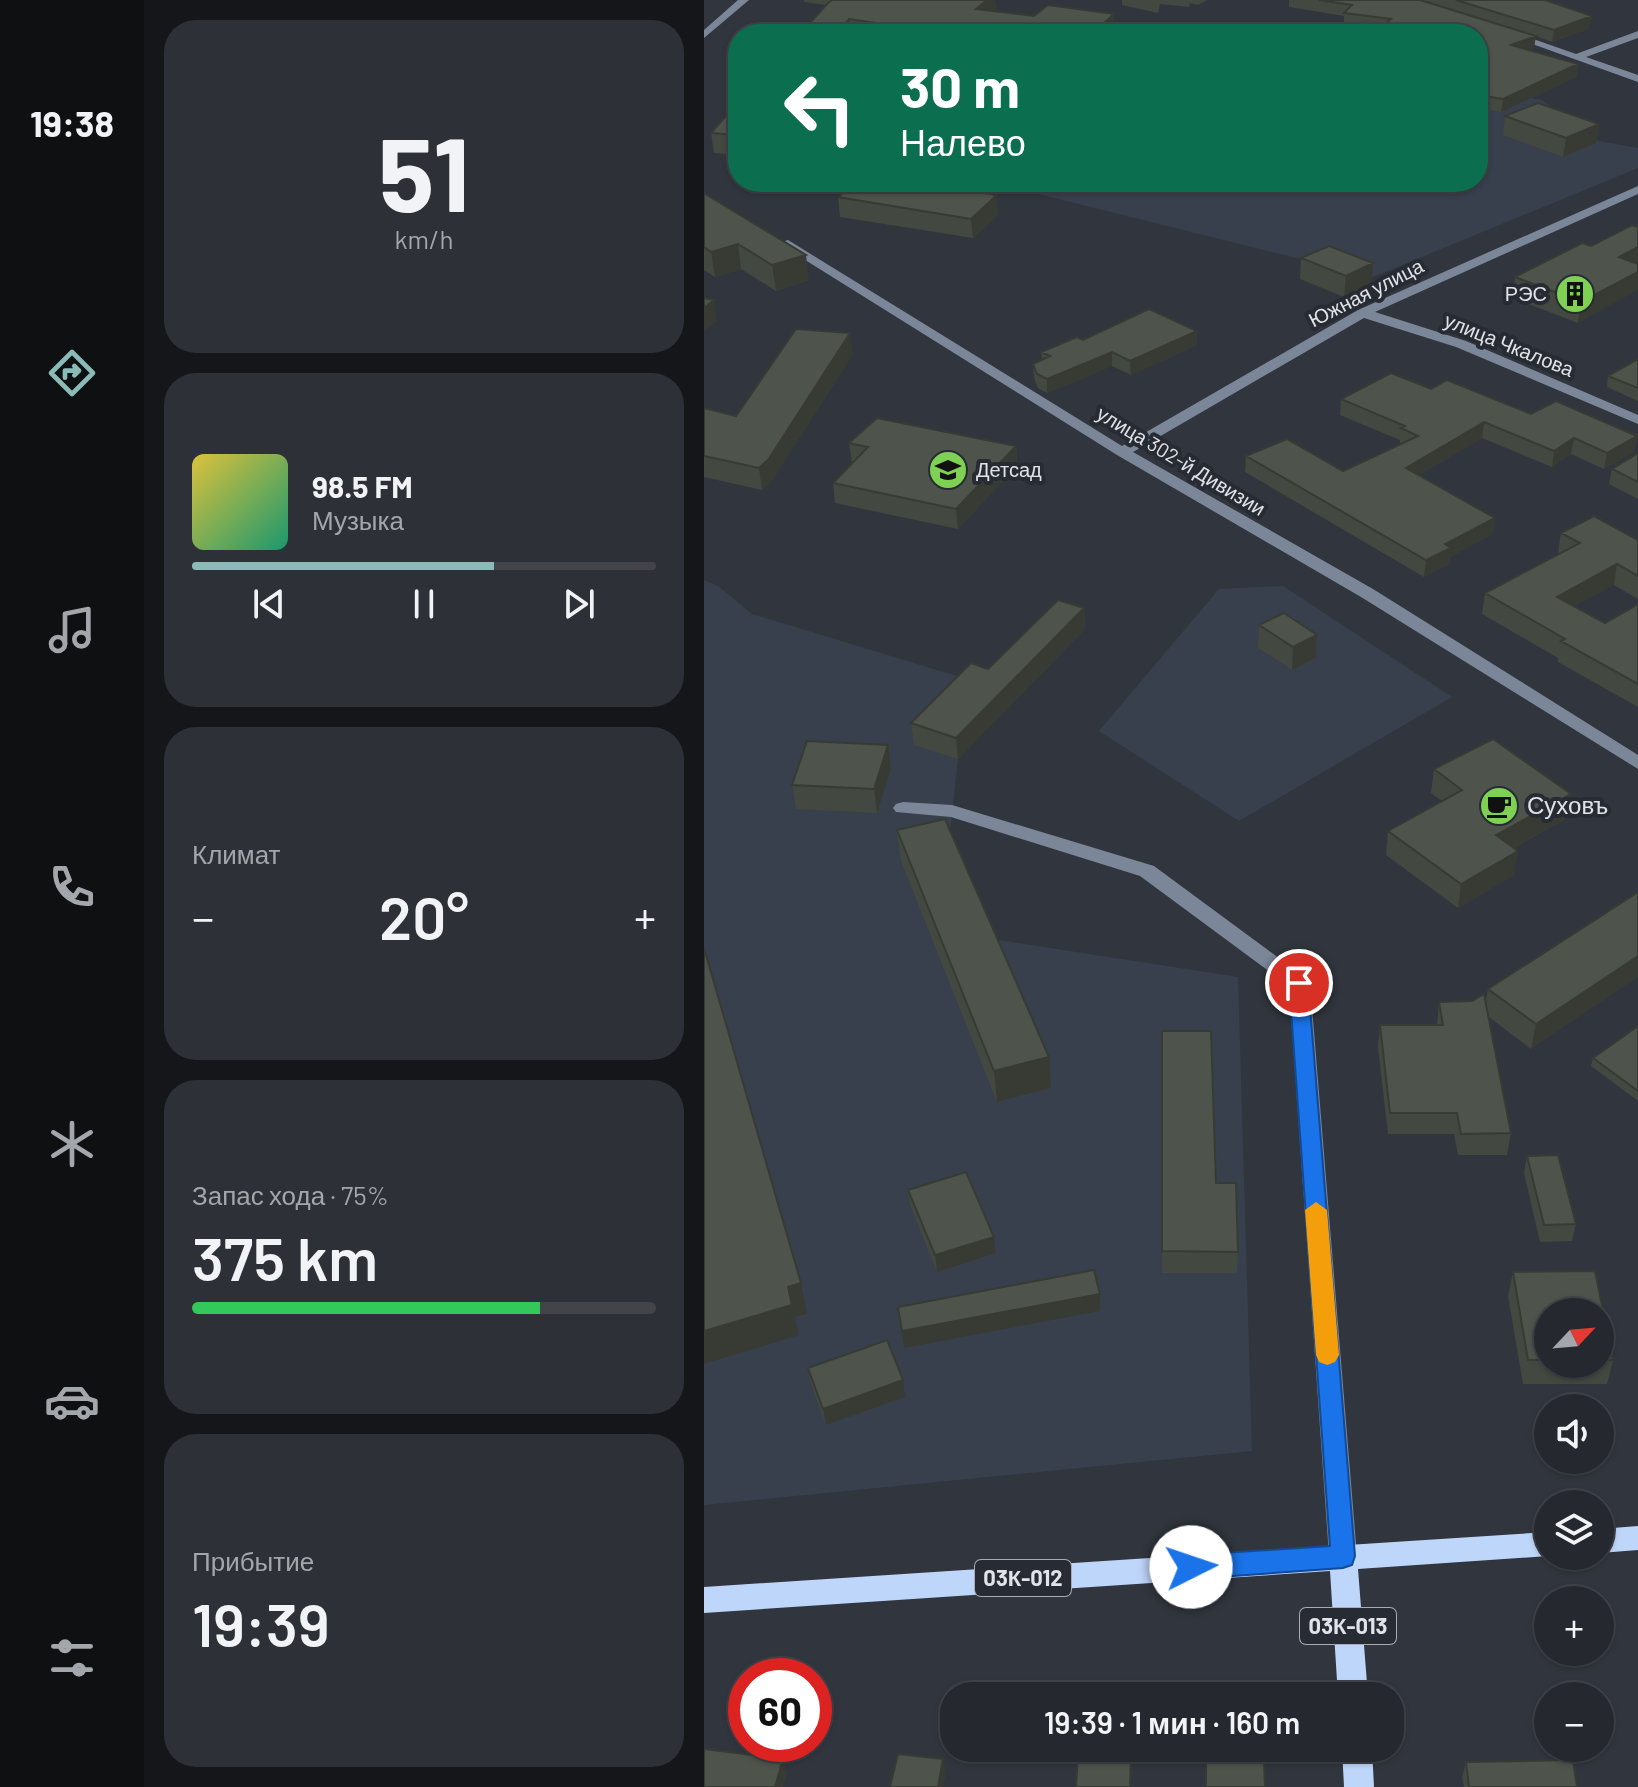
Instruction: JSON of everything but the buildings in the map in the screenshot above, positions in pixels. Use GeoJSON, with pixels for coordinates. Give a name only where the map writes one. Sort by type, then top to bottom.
{"type":"FeatureCollection","features":[{"type":"Feature","properties":{"kind":"main road"},"geometry":{"type":"LineString","coordinates":[[1614,1540],[1638,1538]]}},
{"type":"Feature","properties":{"kind":"main road","name":"03К-012"},"geometry":{"type":"LineString","coordinates":[[704,1600],[1534,1545]]}},
{"type":"Feature","properties":{"kind":"main road","name":"03К-013"},"geometry":{"type":"LineString","coordinates":[[1343,1556],[1352,1682]]}},
{"type":"Feature","properties":{"kind":"main road"},"geometry":{"type":"LineString","coordinates":[[1358,1762],[1359,1787]]}},
{"type":"Feature","properties":{"kind":"street"},"geometry":{"type":"LineString","coordinates":[[704,35],[744,0]]}},
{"type":"Feature","properties":{"kind":"street"},"geometry":{"type":"LineString","coordinates":[[1495,30],[1579,56],[1638,79]]}},
{"type":"Feature","properties":{"kind":"street"},"geometry":{"type":"LineString","coordinates":[[1579,56],[1638,34]]}},
{"type":"Feature","properties":{"kind":"street","name":"Южная улица"},"geometry":{"type":"LineString","coordinates":[[1122,452],[1363,313],[1638,190]]}},
{"type":"Feature","properties":{"kind":"street","name":"улица 302-й Дивизии"},"geometry":{"type":"LineString","coordinates":[[774,237],[1122,452],[1367,593],[1638,763]]}},
{"type":"Feature","properties":{"kind":"street","name":"улица Чкалова"},"geometry":{"type":"LineString","coordinates":[[1363,313],[1461,344],[1638,420]]}},
{"type":"Feature","properties":{"kind":"street"},"geometry":{"type":"LineString","coordinates":[[903,808],[952,811],[1147,871],[1299,983],[1343,1556]]}},
{"type":"Feature","properties":{"kind":"shaded area"},"geometry":{"type":"Polygon","coordinates":[[[1488,90],[1542,100],[1599,141],[1638,148],[1638,168],[1373,277],[1030,192],[1488,192],[1488,90]]]}},
{"type":"Feature","properties":{"kind":"shaded area"},"geometry":{"type":"Polygon","coordinates":[[[704,580],[718,586],[752,614],[1020,695],[958,759],[948,850],[986,938],[1238,977],[1252,1451],[704,1505],[704,580]]]}},
{"type":"Feature","properties":{"kind":"shaded area"},"geometry":{"type":"Polygon","coordinates":[[[1283,586],[1452,697],[1239,821],[1099,731],[1219,589],[1283,586]]]}},
{"type":"Feature","properties":{"kind":"slow traffic"},"geometry":{"type":"LineString","coordinates":[[1316,1210],[1327,1355]]}},
{"type":"Feature","properties":{"kind":"place","name":"РЭС"},"geometry":{"type":"Point","coordinates":[1575,294]}},
{"type":"Feature","properties":{"kind":"place","name":"Детсад"},"geometry":{"type":"Point","coordinates":[948,470]}},
{"type":"Feature","properties":{"kind":"place","name":"Суховъ"},"geometry":{"type":"Point","coordinates":[1499,806]}},
{"type":"Feature","properties":{"kind":"route"},"geometry":{"type":"LineString","coordinates":[[1191,1567],[1343,1556],[1299,983]]}}]}
